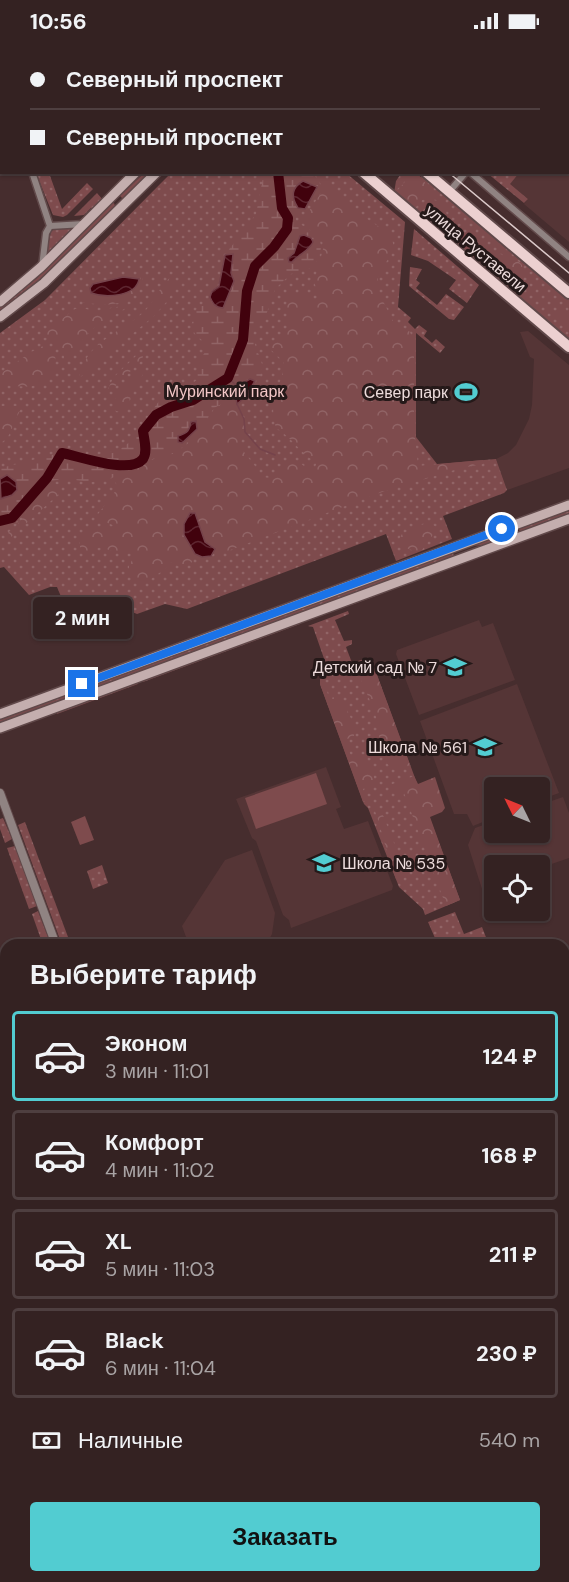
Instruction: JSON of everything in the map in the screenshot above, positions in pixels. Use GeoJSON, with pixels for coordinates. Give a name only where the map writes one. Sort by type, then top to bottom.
{"type":"FeatureCollection","features":[{"type":"Feature","properties":{"kind":"main road"},"geometry":{"type":"LineString","coordinates":[[0,302],[42,267],[134,174]]}},
{"type":"Feature","properties":{"kind":"main road"},"geometry":{"type":"LineString","coordinates":[[0,317],[36,290],[155,174]]}},
{"type":"Feature","properties":{"kind":"main road","name":"улица Руставели"},"geometry":{"type":"LineString","coordinates":[[365,174],[569,347]]}},
{"type":"Feature","properties":{"kind":"main road","name":"улица Руставели"},"geometry":{"type":"LineString","coordinates":[[428,174],[569,293]]}},
{"type":"Feature","properties":{"kind":"main road"},"geometry":{"type":"LineString","coordinates":[[114,195],[120,200],[122,207]]}},
{"type":"Feature","properties":{"kind":"main road"},"geometry":{"type":"LineString","coordinates":[[0,714],[569,505]]}},
{"type":"Feature","properties":{"kind":"main road"},"geometry":{"type":"LineString","coordinates":[[0,728],[569,519]]}},
{"type":"Feature","properties":{"kind":"main road"},"geometry":{"type":"LineString","coordinates":[[458,545],[462,558]]}},
{"type":"Feature","properties":{"kind":"street"},"geometry":{"type":"LineString","coordinates":[[33,174],[50,226],[46,233],[42,267]]}},
{"type":"Feature","properties":{"kind":"street"},"geometry":{"type":"LineString","coordinates":[[449,192],[466,174]]}},
{"type":"Feature","properties":{"kind":"street"},"geometry":{"type":"LineString","coordinates":[[470,174],[569,257]]}},
{"type":"Feature","properties":{"kind":"street"},"geometry":{"type":"LineString","coordinates":[[50,226],[85,224]]}},
{"type":"Feature","properties":{"kind":"street"},"geometry":{"type":"LineString","coordinates":[[0,793],[54,939]]}},
{"type":"Feature","properties":{"kind":"shaded area"},"geometry":{"type":"Polygon","coordinates":[[[517,174],[569,174],[569,242],[524,204],[528,199],[509,184],[517,174]]]}},
{"type":"Feature","properties":{"kind":"shaded area"},"geometry":{"type":"Polygon","coordinates":[[[528,331],[569,365],[569,468],[507,490],[496,459],[508,453],[516,445],[529,419],[532,405],[534,359],[530,357],[520,332],[528,331]]]}},
{"type":"Feature","properties":{"kind":"shaded area","name":"Детский сад № 7"},"geometry":{"type":"Polygon","coordinates":[[[479,620],[482,627],[493,623],[515,680],[419,715],[396,654],[397,650],[479,620]]]}},
{"type":"Feature","properties":{"kind":"shaded area","name":"Школа № 561"},"geometry":{"type":"Polygon","coordinates":[[[517,684],[559,793],[550,796],[550,777],[484,777],[484,822],[473,826],[467,814],[454,814],[420,721],[517,684]]]}},
{"type":"Feature","properties":{"kind":"shaded area","name":"Школа № 535"},"geometry":{"type":"Polygon","coordinates":[[[326,767],[341,807],[336,809],[344,829],[368,821],[393,886],[392,890],[291,928],[289,920],[283,915],[256,841],[252,838],[236,799],[326,767]]]}},
{"type":"Feature","properties":{"kind":"shaded area"},"geometry":{"type":"Polygon","coordinates":[[[563,797],[569,813],[569,858],[550,865],[550,855],[484,855],[484,888],[482,889],[468,845],[475,828],[484,825],[484,843],[550,843],[550,802],[563,797]]]}},
{"type":"Feature","properties":{"kind":"shaded area"},"geometry":{"type":"Polygon","coordinates":[[[252,850],[275,913],[269,939],[187,939],[182,926],[225,860],[252,850]]]}},
{"type":"Feature","properties":{"kind":"green space"},"geometry":{"type":"Polygon","coordinates":[[[36,174],[49,174],[62,209],[87,183],[93,189],[67,215],[63,217],[53,215],[36,174]]]}},
{"type":"Feature","properties":{"kind":"green space"},"geometry":{"type":"Polygon","coordinates":[[[143,174],[149,174],[123,199],[120,196],[143,174]]]}},
{"type":"Feature","properties":{"kind":"green space","name":"Муринский парк"},"geometry":{"type":"Polygon","coordinates":[[[170,174],[347,174],[405,222],[398,307],[411,318],[408,322],[415,329],[419,325],[427,331],[424,336],[432,343],[436,339],[445,347],[440,353],[416,333],[416,437],[437,464],[496,459],[507,490],[443,516],[452,539],[396,561],[386,534],[187,609],[165,604],[137,614],[125,609],[74,628],[57,587],[50,587],[29,595],[4,567],[0,568],[0,333],[45,300],[170,174]]]}},
{"type":"Feature","properties":{"kind":"green space"},"geometry":{"type":"Polygon","coordinates":[[[264,174],[314,174],[319,184],[317,187],[313,184],[298,208],[305,209],[295,215],[296,222],[311,230],[319,239],[320,251],[314,267],[291,274],[275,289],[265,318],[255,328],[252,336],[262,364],[260,378],[255,381],[250,379],[235,399],[237,404],[229,400],[214,408],[197,435],[172,454],[157,457],[115,477],[92,482],[66,479],[48,481],[26,505],[17,523],[0,528],[1,468],[56,454],[62,450],[93,456],[120,449],[134,439],[162,397],[189,386],[198,379],[197,365],[205,352],[205,343],[195,334],[191,326],[196,310],[210,297],[213,304],[223,308],[234,281],[231,273],[233,255],[225,255],[256,214],[264,174]]]}},
{"type":"Feature","properties":{"kind":"green space"},"geometry":{"type":"Polygon","coordinates":[[[409,174],[424,181],[434,200],[446,207],[449,224],[459,232],[462,238],[459,244],[452,242],[454,236],[446,236],[442,233],[443,230],[428,220],[423,210],[428,203],[426,199],[416,207],[398,195],[396,192],[409,174]]]}},
{"type":"Feature","properties":{"kind":"green space"},"geometry":{"type":"Polygon","coordinates":[[[416,174],[426,178],[569,299],[569,340],[394,193],[396,181],[400,175],[416,174]]]}},
{"type":"Feature","properties":{"kind":"green space"},"geometry":{"type":"Polygon","coordinates":[[[488,174],[518,174],[510,184],[528,199],[524,203],[488,174]]]}},
{"type":"Feature","properties":{"kind":"green space"},"geometry":{"type":"Polygon","coordinates":[[[320,175],[358,213],[390,234],[393,250],[378,277],[378,291],[393,321],[410,332],[414,342],[414,427],[418,466],[483,460],[483,464],[461,468],[379,493],[220,554],[213,554],[215,549],[205,542],[195,513],[184,535],[195,554],[192,562],[186,567],[170,563],[168,567],[145,583],[140,582],[129,571],[135,554],[120,554],[101,547],[87,551],[80,548],[80,539],[88,529],[115,526],[95,518],[117,489],[115,477],[158,457],[172,454],[197,435],[214,409],[229,400],[237,404],[244,425],[239,446],[261,477],[271,478],[282,470],[290,456],[304,466],[315,467],[317,462],[276,428],[273,409],[284,362],[270,349],[271,344],[285,333],[288,322],[286,310],[289,294],[304,295],[316,303],[320,299],[314,282],[325,242],[301,218],[309,211],[323,190],[318,178],[320,175]]]}},
{"type":"Feature","properties":{"kind":"green space"},"geometry":{"type":"Polygon","coordinates":[[[97,193],[103,200],[94,209],[91,208],[84,215],[74,216],[97,193]]]}},
{"type":"Feature","properties":{"kind":"green space"},"geometry":{"type":"Polygon","coordinates":[[[114,203],[115,206],[39,280],[0,310],[0,307],[37,278],[114,203]]]}},
{"type":"Feature","properties":{"kind":"green space"},"geometry":{"type":"Polygon","coordinates":[[[71,228],[49,252],[47,251],[51,231],[71,228]]]}},
{"type":"Feature","properties":{"kind":"green space"},"geometry":{"type":"Polygon","coordinates":[[[414,229],[479,285],[467,303],[449,289],[456,280],[428,261],[411,255],[414,229]]]}},
{"type":"Feature","properties":{"kind":"green space"},"geometry":{"type":"Polygon","coordinates":[[[501,254],[513,263],[518,261],[522,265],[523,271],[520,278],[517,279],[511,275],[508,280],[501,281],[501,271],[497,269],[493,275],[478,263],[479,260],[486,260],[491,263],[496,255],[501,254]]]}},
{"type":"Feature","properties":{"kind":"green space"},"geometry":{"type":"Polygon","coordinates":[[[410,267],[422,269],[416,280],[420,283],[416,288],[437,305],[446,294],[464,307],[454,320],[449,319],[409,286],[410,267]]]}},
{"type":"Feature","properties":{"kind":"green space"},"geometry":{"type":"Polygon","coordinates":[[[143,277],[140,287],[135,294],[120,303],[82,302],[84,291],[108,296],[125,294],[137,285],[143,277]]]}},
{"type":"Feature","properties":{"kind":"green space"},"geometry":{"type":"Polygon","coordinates":[[[170,278],[176,283],[169,299],[154,316],[79,378],[88,355],[105,339],[144,312],[170,278]]]}},
{"type":"Feature","properties":{"kind":"green space"},"geometry":{"type":"Polygon","coordinates":[[[132,304],[91,330],[64,362],[60,344],[54,339],[44,337],[35,339],[75,309],[96,311],[132,304]]]}},
{"type":"Feature","properties":{"kind":"green space"},"geometry":{"type":"Polygon","coordinates":[[[562,306],[569,318],[569,331],[557,316],[562,306]]]}},
{"type":"Feature","properties":{"kind":"green space"},"geometry":{"type":"Polygon","coordinates":[[[43,346],[53,350],[55,354],[54,368],[45,381],[24,387],[0,384],[0,374],[43,346]]]}},
{"type":"Feature","properties":{"kind":"green space"},"geometry":{"type":"Polygon","coordinates":[[[139,353],[143,356],[142,360],[105,396],[113,378],[139,353]]]}},
{"type":"Feature","properties":{"kind":"green space"},"geometry":{"type":"Polygon","coordinates":[[[142,371],[144,372],[124,410],[116,411],[113,404],[117,395],[142,371]]]}},
{"type":"Feature","properties":{"kind":"green space"},"geometry":{"type":"Polygon","coordinates":[[[0,406],[22,406],[8,437],[0,444],[0,406]]]}},
{"type":"Feature","properties":{"kind":"green space"},"geometry":{"type":"Polygon","coordinates":[[[53,483],[59,485],[60,493],[11,537],[8,533],[18,524],[37,495],[53,483]]]}},
{"type":"Feature","properties":{"kind":"green space"},"geometry":{"type":"Polygon","coordinates":[[[569,509],[569,516],[520,532],[518,527],[569,509]]]}},
{"type":"Feature","properties":{"kind":"green space"},"geometry":{"type":"Polygon","coordinates":[[[428,522],[436,527],[435,532],[422,550],[411,550],[403,545],[399,539],[402,534],[428,522]]]}},
{"type":"Feature","properties":{"kind":"green space"},"geometry":{"type":"Polygon","coordinates":[[[515,529],[517,534],[487,545],[470,546],[515,529]]]}},
{"type":"Feature","properties":{"kind":"green space"},"geometry":{"type":"Polygon","coordinates":[[[510,546],[351,605],[351,603],[510,546]]]}},
{"type":"Feature","properties":{"kind":"green space"},"geometry":{"type":"Polygon","coordinates":[[[453,554],[455,556],[0,724],[0,719],[437,557],[453,554]]]}},
{"type":"Feature","properties":{"kind":"green space"},"geometry":{"type":"Polygon","coordinates":[[[348,611],[349,614],[335,620],[344,641],[352,640],[352,644],[346,647],[352,663],[367,658],[373,664],[460,900],[425,915],[423,909],[399,887],[368,808],[364,804],[320,684],[320,679],[328,670],[313,627],[308,626],[348,611]]]}},
{"type":"Feature","properties":{"kind":"green space"},"geometry":{"type":"Polygon","coordinates":[[[300,622],[300,624],[143,682],[143,680],[300,622]]]}},
{"type":"Feature","properties":{"kind":"green space"},"geometry":{"type":"Polygon","coordinates":[[[374,667],[410,765],[397,771],[390,767],[382,754],[376,717],[360,677],[363,671],[374,667]]]}},
{"type":"Feature","properties":{"kind":"green space"},"geometry":{"type":"Polygon","coordinates":[[[138,682],[138,684],[57,714],[57,712],[138,682]]]}},
{"type":"Feature","properties":{"kind":"green space"},"geometry":{"type":"Polygon","coordinates":[[[324,683],[329,697],[338,698],[352,721],[354,736],[345,740],[351,756],[361,756],[373,773],[373,785],[363,789],[366,800],[363,802],[320,684],[324,683]]]}},
{"type":"Feature","properties":{"kind":"green space"},"geometry":{"type":"Polygon","coordinates":[[[316,773],[327,804],[256,829],[245,798],[316,773]]]}},
{"type":"Feature","properties":{"kind":"green space"},"geometry":{"type":"Polygon","coordinates":[[[414,776],[418,784],[435,777],[445,808],[442,812],[430,817],[460,900],[446,906],[404,793],[389,792],[390,785],[414,776]]]}},
{"type":"Feature","properties":{"kind":"green space"},"geometry":{"type":"Polygon","coordinates":[[[378,807],[396,848],[405,877],[401,880],[396,879],[390,862],[375,811],[378,807]]]}},
{"type":"Feature","properties":{"kind":"green space"},"geometry":{"type":"Polygon","coordinates":[[[85,816],[94,840],[80,845],[71,822],[85,816]]]}},
{"type":"Feature","properties":{"kind":"green space"},"geometry":{"type":"Polygon","coordinates":[[[3,818],[12,839],[5,843],[0,829],[0,819],[3,818]]]}},
{"type":"Feature","properties":{"kind":"green space"},"geometry":{"type":"Polygon","coordinates":[[[25,822],[69,939],[60,939],[18,825],[25,822]]]}},
{"type":"Feature","properties":{"kind":"green space"},"geometry":{"type":"Polygon","coordinates":[[[15,846],[37,906],[29,909],[7,848],[15,846]]]}},
{"type":"Feature","properties":{"kind":"green space"},"geometry":{"type":"Polygon","coordinates":[[[102,865],[108,883],[93,889],[87,871],[102,865]]]}},
{"type":"Feature","properties":{"kind":"green space"},"geometry":{"type":"Polygon","coordinates":[[[38,911],[49,939],[41,939],[32,914],[38,911]]]}},
{"type":"Feature","properties":{"kind":"green space"},"geometry":{"type":"Polygon","coordinates":[[[455,912],[464,934],[482,927],[487,939],[435,939],[428,922],[455,912]]]}},
{"type":"Feature","properties":{"kind":"water"},"geometry":{"type":"Polygon","coordinates":[[[303,181],[317,187],[305,209],[298,208],[293,196],[296,187],[303,181]]]}},
{"type":"Feature","properties":{"kind":"water"},"geometry":{"type":"Polygon","coordinates":[[[300,236],[311,238],[313,242],[292,262],[289,262],[288,258],[294,253],[300,236]]]}},
{"type":"Feature","properties":{"kind":"water"},"geometry":{"type":"Polygon","coordinates":[[[233,254],[231,273],[234,281],[223,308],[220,308],[212,302],[210,297],[212,291],[219,286],[225,255],[233,254]]]}},
{"type":"Feature","properties":{"kind":"water"},"geometry":{"type":"Polygon","coordinates":[[[123,277],[139,279],[137,285],[119,295],[91,293],[90,288],[93,284],[123,277]]]}},
{"type":"Feature","properties":{"kind":"water"},"geometry":{"type":"Polygon","coordinates":[[[250,379],[255,381],[245,397],[237,404],[235,393],[243,383],[250,379]]]}},
{"type":"Feature","properties":{"kind":"water"},"geometry":{"type":"Polygon","coordinates":[[[196,421],[197,429],[182,443],[178,442],[178,436],[186,433],[191,422],[196,421]]]}},
{"type":"Feature","properties":{"kind":"water"},"geometry":{"type":"Polygon","coordinates":[[[7,475],[16,482],[17,490],[12,495],[1,499],[0,479],[7,475]]]}},
{"type":"Feature","properties":{"kind":"water"},"geometry":{"type":"Polygon","coordinates":[[[190,513],[195,513],[205,542],[215,549],[211,556],[202,557],[195,554],[184,535],[184,524],[190,513]]]}},
{"type":"Feature","properties":{"kind":"waterway"},"geometry":{"type":"LineString","coordinates":[[0,521],[12,518],[47,478],[62,453],[116,465],[136,463],[143,459],[145,453],[143,431],[156,415],[193,400],[228,378],[243,340],[247,291],[255,266],[274,247],[287,229],[288,218],[282,208],[278,174]]}},
{"type":"Feature","properties":{"kind":"waterway"},"geometry":{"type":"LineString","coordinates":[[228,378],[238,390]]}},
{"type":"Feature","properties":{"kind":"waterway"},"geometry":{"type":"LineString","coordinates":[[237,404],[244,419],[245,432],[260,449],[275,455]]}},
{"type":"Feature","properties":{"kind":"tram line"},"geometry":{"type":"LineString","coordinates":[[450,174],[569,273]]}},
{"type":"Feature","properties":{"kind":"place","name":"Север парк"},"geometry":{"type":"Point","coordinates":[466,392]}},
{"type":"Feature","properties":{"kind":"place","name":"Детский сад № 7"},"geometry":{"type":"Point","coordinates":[455,667]}},
{"type":"Feature","properties":{"kind":"place","name":"Школа № 561"},"geometry":{"type":"Point","coordinates":[485,747]}},
{"type":"Feature","properties":{"kind":"place","name":"Школа № 535"},"geometry":{"type":"Point","coordinates":[324,863]}},
{"type":"Feature","properties":{"kind":"route"},"geometry":{"type":"LineString","coordinates":[[82,684],[502,529]]}}]}
